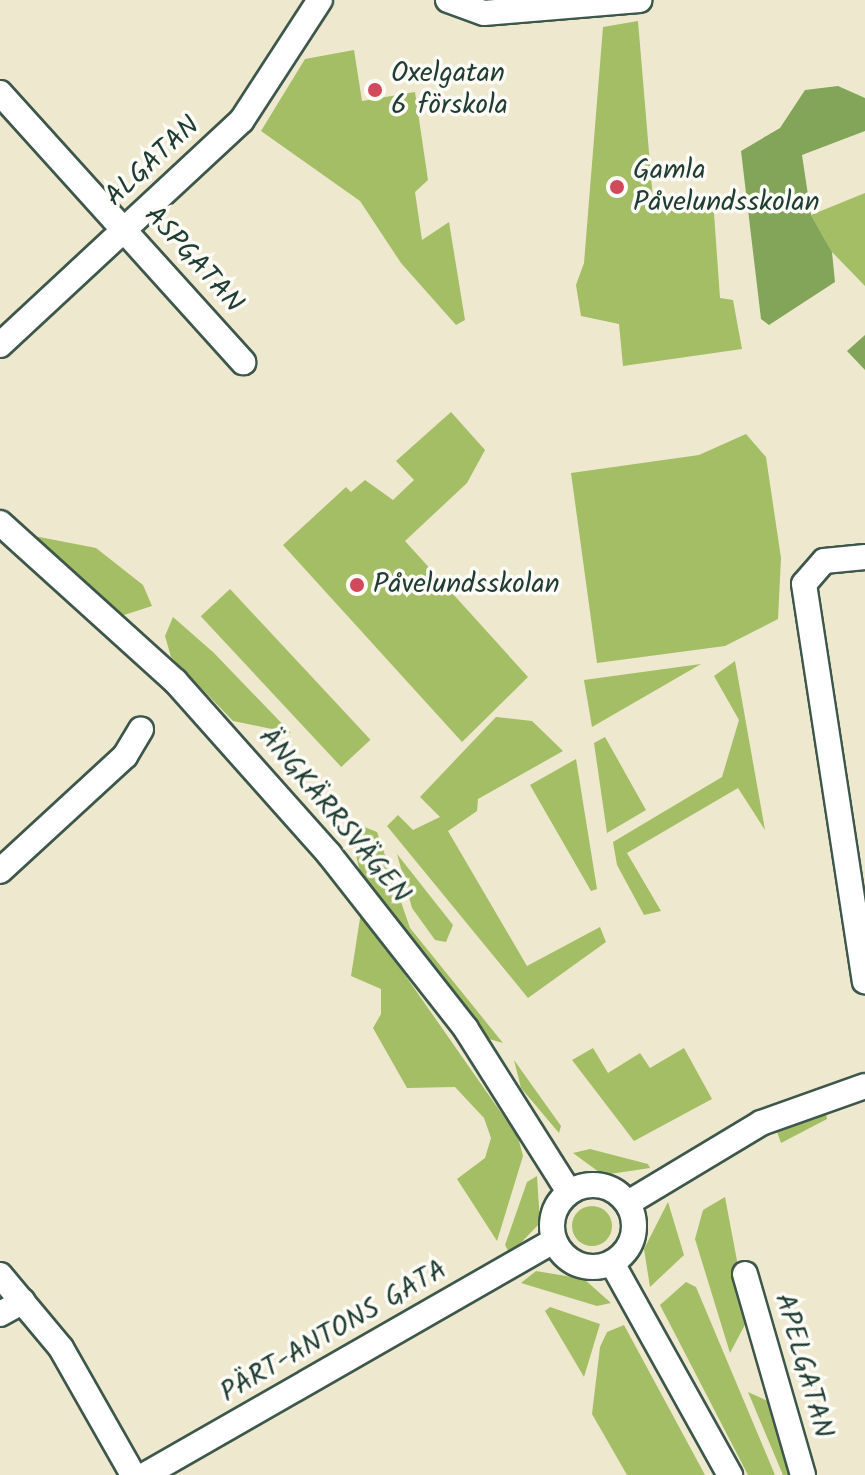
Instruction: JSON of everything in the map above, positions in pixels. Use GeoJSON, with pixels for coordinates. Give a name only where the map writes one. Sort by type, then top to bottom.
{"type":"FeatureCollection","features":[{"type":"Feature","properties":{"kind":"street","name":"ALGATAN"},"geometry":{"type":"LineString","coordinates":[[0,345],[242,120],[320,0]]}},
{"type":"Feature","properties":{"kind":"street"},"geometry":{"type":"LineString","coordinates":[[448,0],[484,13],[639,0]]}},
{"type":"Feature","properties":{"kind":"street","name":"ASPGATAN"},"geometry":{"type":"LineString","coordinates":[[0,93],[243,362]]}},
{"type":"Feature","properties":{"kind":"street","name":"ÄNGKÄRRSVÄGEN"},"geometry":{"type":"LineString","coordinates":[[0,523],[175,681],[329,854],[466,1029],[569,1192]]}},
{"type":"Feature","properties":{"kind":"street"},"geometry":{"type":"LineString","coordinates":[[865,557],[824,561],[804,584],[865,981]]}},
{"type":"Feature","properties":{"kind":"street"},"geometry":{"type":"LineString","coordinates":[[0,871],[125,756],[141,729]]}},
{"type":"Feature","properties":{"kind":"street"},"geometry":{"type":"LineString","coordinates":[[628,1203],[761,1123],[865,1086]]}},
{"type":"Feature","properties":{"kind":"street"},"geometry":{"type":"LineString","coordinates":[[607,1187],[628,1203],[635,1230],[612,1263],[578,1265],[554,1241],[552,1219],[569,1192],[607,1187]]}},
{"type":"Feature","properties":{"kind":"street","name":"PÄRT-ANTONS GATA"},"geometry":{"type":"LineString","coordinates":[[145,1475],[554,1241]]}},
{"type":"Feature","properties":{"kind":"street"},"geometry":{"type":"LineString","coordinates":[[612,1263],[730,1475]]}},
{"type":"Feature","properties":{"kind":"street","name":"APELGATAN"},"geometry":{"type":"LineString","coordinates":[[745,1274],[803,1475]]}},
{"type":"Feature","properties":{"kind":"street"},"geometry":{"type":"LineString","coordinates":[[0,1275],[61,1348],[133,1475]]}},
{"type":"Feature","properties":{"kind":"street"},"geometry":{"type":"LineString","coordinates":[[0,1314],[23,1301]]}},
{"type":"Feature","properties":{"kind":"green space"},"geometry":{"type":"Polygon","coordinates":[[[638,21],[653,200],[713,199],[720,298],[733,300],[742,349],[623,366],[619,324],[581,316],[576,285],[584,263],[603,27],[638,21]]]}},
{"type":"Feature","properties":{"kind":"green space"},"geometry":{"type":"Polygon","coordinates":[[[354,50],[362,101],[415,92],[428,180],[415,192],[422,240],[449,222],[465,320],[456,325],[401,263],[360,201],[261,131],[305,59],[354,50]]]}},
{"type":"Feature","properties":{"kind":"green space"},"geometry":{"type":"Polygon","coordinates":[[[838,86],[865,98],[865,131],[802,155],[811,215],[832,252],[835,282],[769,325],[761,319],[741,151],[780,128],[805,90],[838,86]]]}},
{"type":"Feature","properties":{"kind":"green space"},"geometry":{"type":"Polygon","coordinates":[[[865,193],[865,286],[832,252],[811,215],[865,193]]]}},
{"type":"Feature","properties":{"kind":"green space"},"geometry":{"type":"Polygon","coordinates":[[[865,335],[865,370],[847,351],[865,335]]]}},
{"type":"Feature","properties":{"kind":"green space"},"geometry":{"type":"Polygon","coordinates":[[[451,412],[485,450],[467,483],[405,541],[528,677],[462,742],[283,545],[346,487],[351,492],[365,480],[393,500],[414,480],[396,461],[451,412]]]}},
{"type":"Feature","properties":{"kind":"green space"},"geometry":{"type":"Polygon","coordinates":[[[746,434],[766,457],[781,558],[778,619],[725,646],[597,663],[571,473],[699,455],[746,434]]]}},
{"type":"Feature","properties":{"kind":"green space"},"geometry":{"type":"Polygon","coordinates":[[[29,535],[96,548],[143,585],[152,606],[124,615],[29,535]]]}},
{"type":"Feature","properties":{"kind":"green space"},"geometry":{"type":"Polygon","coordinates":[[[230,589],[370,740],[341,767],[201,616],[230,589]]]}},
{"type":"Feature","properties":{"kind":"green space"},"geometry":{"type":"Polygon","coordinates":[[[173,617],[214,653],[291,733],[233,721],[171,657],[165,636],[173,617]]]}},
{"type":"Feature","properties":{"kind":"green space"},"geometry":{"type":"Polygon","coordinates":[[[735,661],[765,830],[738,788],[627,853],[661,911],[644,915],[617,865],[613,842],[722,777],[739,720],[714,676],[735,661]]]}},
{"type":"Feature","properties":{"kind":"green space"},"geometry":{"type":"Polygon","coordinates":[[[701,664],[592,727],[584,680],[701,664]]]}},
{"type":"Feature","properties":{"kind":"green space"},"geometry":{"type":"Polygon","coordinates":[[[496,717],[532,721],[563,751],[478,799],[477,811],[448,831],[527,966],[600,927],[606,942],[528,998],[387,826],[398,815],[413,830],[440,817],[420,797],[496,717]]]}},
{"type":"Feature","properties":{"kind":"green space"},"geometry":{"type":"Polygon","coordinates":[[[605,737],[646,810],[607,833],[594,743],[605,737]]]}},
{"type":"Feature","properties":{"kind":"green space"},"geometry":{"type":"Polygon","coordinates":[[[576,759],[597,889],[591,891],[530,785],[576,759]]]}},
{"type":"Feature","properties":{"kind":"green space"},"geometry":{"type":"Polygon","coordinates":[[[362,826],[377,832],[410,928],[503,1043],[482,1037],[360,872],[351,834],[362,826]]]}},
{"type":"Feature","properties":{"kind":"green space"},"geometry":{"type":"Polygon","coordinates":[[[397,854],[453,925],[446,942],[435,940],[412,908],[397,854]]]}},
{"type":"Feature","properties":{"kind":"green space"},"geometry":{"type":"Polygon","coordinates":[[[361,912],[518,1137],[523,1156],[497,1241],[457,1179],[485,1158],[491,1138],[484,1118],[455,1087],[407,1088],[373,1028],[381,1014],[381,989],[351,976],[361,912]]]}},
{"type":"Feature","properties":{"kind":"green space"},"geometry":{"type":"Polygon","coordinates":[[[593,1048],[608,1073],[640,1053],[650,1068],[684,1048],[712,1099],[634,1141],[572,1060],[593,1048]]]}},
{"type":"Feature","properties":{"kind":"green space"},"geometry":{"type":"Polygon","coordinates":[[[514,1060],[561,1126],[559,1133],[521,1088],[514,1060]]]}},
{"type":"Feature","properties":{"kind":"green space"},"geometry":{"type":"Polygon","coordinates":[[[826,1113],[827,1119],[781,1143],[776,1129],[826,1113]]]}},
{"type":"Feature","properties":{"kind":"green space"},"geometry":{"type":"Polygon","coordinates":[[[590,1149],[648,1164],[650,1168],[603,1175],[573,1153],[590,1149]]]}},
{"type":"Feature","properties":{"kind":"green space"},"geometry":{"type":"Polygon","coordinates":[[[537,1176],[540,1223],[510,1254],[505,1245],[527,1182],[537,1176]]]}},
{"type":"Feature","properties":{"kind":"green space"},"geometry":{"type":"Polygon","coordinates":[[[725,1197],[748,1319],[730,1353],[695,1239],[703,1210],[725,1197]]]}},
{"type":"Feature","properties":{"kind":"green space"},"geometry":{"type":"Polygon","coordinates":[[[668,1202],[684,1255],[650,1287],[644,1249],[668,1202]]]}},
{"type":"Feature","properties":{"kind":"green space"},"geometry":{"type":"Polygon","coordinates":[[[592,1206],[606,1212],[612,1226],[606,1240],[592,1246],[578,1240],[572,1226],[578,1212],[592,1206]]]}},
{"type":"Feature","properties":{"kind":"green space"},"geometry":{"type":"Polygon","coordinates":[[[536,1271],[584,1279],[611,1303],[597,1306],[521,1283],[536,1271]]]}},
{"type":"Feature","properties":{"kind":"green space"},"geometry":{"type":"Polygon","coordinates":[[[686,1282],[696,1287],[775,1475],[748,1475],[660,1305],[686,1282]]]}},
{"type":"Feature","properties":{"kind":"green space"},"geometry":{"type":"Polygon","coordinates":[[[550,1307],[600,1324],[584,1377],[545,1311],[550,1307]]]}},
{"type":"Feature","properties":{"kind":"green space"},"geometry":{"type":"Polygon","coordinates":[[[624,1325],[705,1475],[627,1475],[592,1414],[600,1347],[607,1332],[624,1325]]]}},
{"type":"Feature","properties":{"kind":"green space"},"geometry":{"type":"Polygon","coordinates":[[[748,1392],[772,1403],[795,1475],[783,1475],[748,1392]]]}},
{"type":"Feature","properties":{"kind":"place","name":"Oxelgatan 6 förskola"},"geometry":{"type":"Point","coordinates":[375,90]}},
{"type":"Feature","properties":{"kind":"place","name":"Gamla Påvelundsskolan"},"geometry":{"type":"Point","coordinates":[617,187]}},
{"type":"Feature","properties":{"kind":"place","name":"Påvelundsskolan"},"geometry":{"type":"Point","coordinates":[357,585]}}]}
